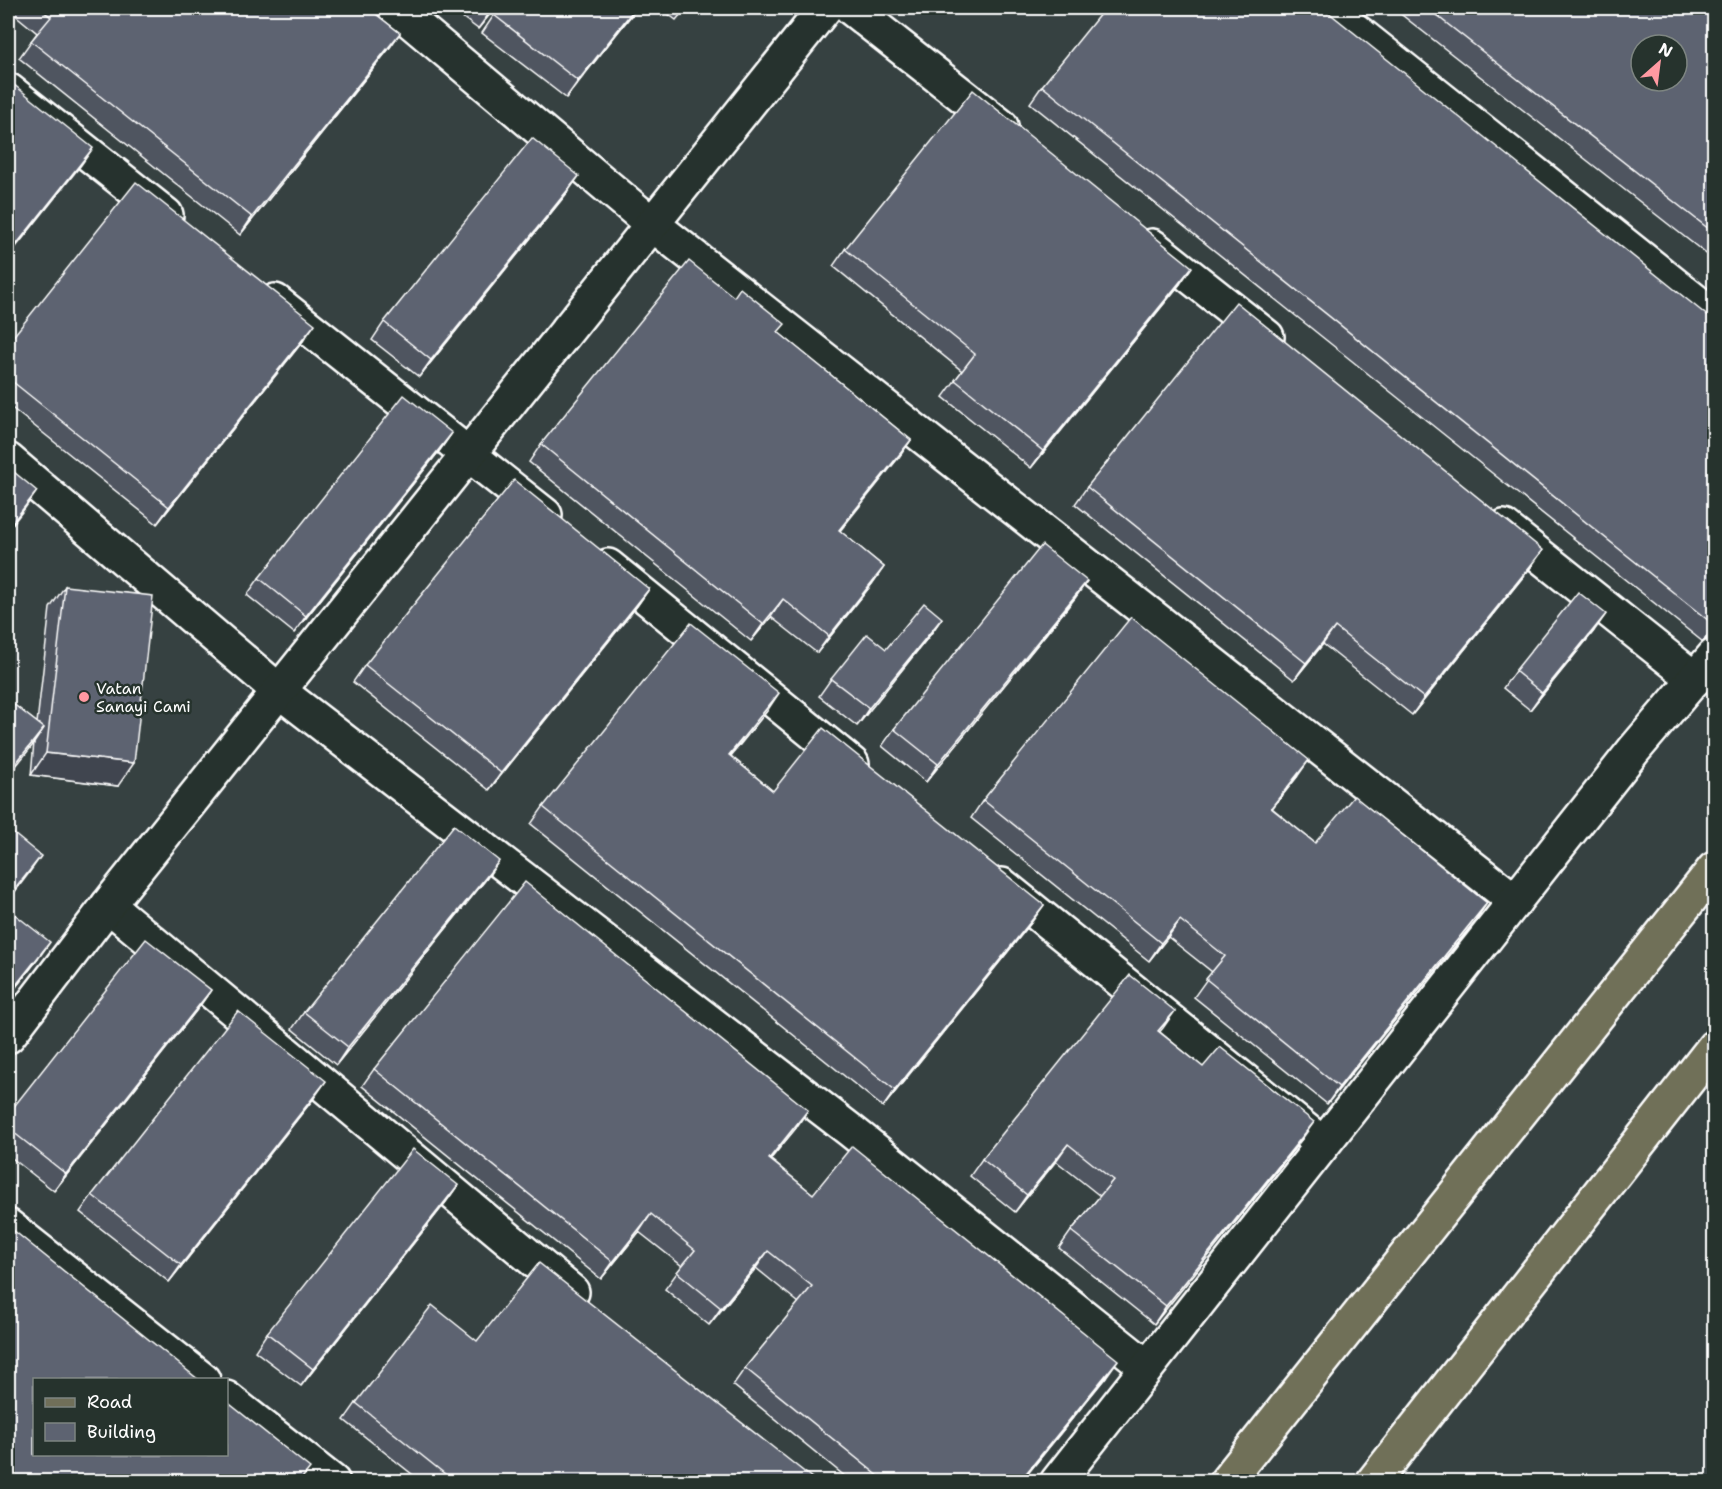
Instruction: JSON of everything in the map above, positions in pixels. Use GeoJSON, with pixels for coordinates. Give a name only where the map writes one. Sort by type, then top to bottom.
{"type":"FeatureCollection","features":[{"type":"Feature","properties":{"kind":"main road"},"geometry":{"type":"LineString","coordinates":[[1226,1482],[1714,869]]}},
{"type":"Feature","properties":{"kind":"main road"},"geometry":{"type":"LineString","coordinates":[[1373,1482],[1714,1047]]}},
{"type":"Feature","properties":{"kind":"street"},"geometry":{"type":"LineString","coordinates":[[395,8],[652,224],[1515,901]]}},
{"type":"Feature","properties":{"kind":"street"},"geometry":{"type":"LineString","coordinates":[[8,1036],[108,905],[825,8]]}},
{"type":"Feature","properties":{"kind":"street"},"geometry":{"type":"LineString","coordinates":[[851,8],[1027,146]]}},
{"type":"Feature","properties":{"kind":"street"},"geometry":{"type":"LineString","coordinates":[[1327,8],[1714,316]]}},
{"type":"Feature","properties":{"kind":"street"},"geometry":{"type":"LineString","coordinates":[[8,90],[186,231]]}},
{"type":"Feature","properties":{"kind":"street"},"geometry":{"type":"LineString","coordinates":[[1128,226],[1286,352]]}},
{"type":"Feature","properties":{"kind":"street"},"geometry":{"type":"LineString","coordinates":[[252,283],[469,453],[871,780]]}},
{"type":"Feature","properties":{"kind":"street"},"geometry":{"type":"LineString","coordinates":[[8,460],[279,691],[850,1130],[1148,1367]]}},
{"type":"Feature","properties":{"kind":"street"},"geometry":{"type":"LineString","coordinates":[[1057,1482],[1515,901],[1705,667],[1481,508]]}},
{"type":"Feature","properties":{"kind":"street"},"geometry":{"type":"LineString","coordinates":[[982,869],[1323,1144]]}},
{"type":"Feature","properties":{"kind":"street"},"geometry":{"type":"LineString","coordinates":[[108,905],[595,1311]]}},
{"type":"Feature","properties":{"kind":"street"},"geometry":{"type":"LineString","coordinates":[[8,1226],[200,1378]]}},
{"type":"Feature","properties":{"kind":"street"},"geometry":{"type":"LineString","coordinates":[[228,1400],[333,1482]]}},
{"type":"Feature","properties":{"kind":"building"},"geometry":{"type":"Polygon","coordinates":[[[39,8],[368,8],[400,33],[252,217],[31,41],[51,17],[39,8]]]}},
{"type":"Feature","properties":{"kind":"building"},"geometry":{"type":"Polygon","coordinates":[[[500,8],[635,8],[578,81],[494,15],[500,8]]]}},
{"type":"Feature","properties":{"kind":"building"},"geometry":{"type":"Polygon","coordinates":[[[1105,8],[1323,8],[1714,321],[1714,625],[1042,86],[1105,8]]]}},
{"type":"Feature","properties":{"kind":"building"},"geometry":{"type":"Polygon","coordinates":[[[1427,8],[1714,8],[1714,233],[1427,8]]]}},
{"type":"Feature","properties":{"kind":"building"},"geometry":{"type":"Polygon","coordinates":[[[8,80],[93,148],[8,255],[8,80]]]}},
{"type":"Feature","properties":{"kind":"building"},"geometry":{"type":"Polygon","coordinates":[[[973,90],[1192,267],[1043,451],[955,380],[975,354],[845,249],[973,90]]]}},
{"type":"Feature","properties":{"kind":"building"},"geometry":{"type":"Polygon","coordinates":[[[532,138],[579,176],[431,360],[384,322],[532,138]]]}},
{"type":"Feature","properties":{"kind":"building"},"geometry":{"type":"Polygon","coordinates":[[[136,182],[315,324],[169,507],[8,378],[8,343],[136,182]]]}},
{"type":"Feature","properties":{"kind":"building"},"geometry":{"type":"Polygon","coordinates":[[[689,261],[734,297],[740,288],[785,324],[778,332],[911,440],[839,530],[884,567],[829,636],[783,599],[763,624],[541,444],[689,261]]]}},
{"type":"Feature","properties":{"kind":"building"},"geometry":{"type":"Polygon","coordinates":[[[1236,302],[1543,550],[1424,698],[1335,627],[1306,663],[1087,487],[1236,302]]]}},
{"type":"Feature","properties":{"kind":"building"},"geometry":{"type":"Polygon","coordinates":[[[404,395],[452,433],[306,616],[259,578],[404,395]]]}},
{"type":"Feature","properties":{"kind":"building"},"geometry":{"type":"Polygon","coordinates":[[[8,467],[37,491],[8,528],[8,467]]]}},
{"type":"Feature","properties":{"kind":"building"},"geometry":{"type":"Polygon","coordinates":[[[514,480],[649,589],[501,773],[365,665],[514,480]]]}},
{"type":"Feature","properties":{"kind":"building"},"geometry":{"type":"Polygon","coordinates":[[[1042,545],[1087,581],[938,764],[894,729],[1042,545]]]}},
{"type":"Feature","properties":{"kind":"building","name":"Vatan Sanayi Cami"},"geometry":{"type":"Polygon","coordinates":[[[65,586],[153,596],[134,763],[46,753],[65,586]]]}},
{"type":"Feature","properties":{"kind":"building"},"geometry":{"type":"Polygon","coordinates":[[[1578,592],[1606,614],[1542,693],[1515,671],[1578,592]]]}},
{"type":"Feature","properties":{"kind":"building"},"geometry":{"type":"Polygon","coordinates":[[[924,603],[942,618],[869,708],[831,679],[867,634],[886,649],[924,603]]]}},
{"type":"Feature","properties":{"kind":"building"},"geometry":{"type":"Polygon","coordinates":[[[8,609],[13,613],[8,620],[8,609]]]}},
{"type":"Feature","properties":{"kind":"building"},"geometry":{"type":"Polygon","coordinates":[[[1131,617],[1309,760],[1271,808],[1315,843],[1354,796],[1487,903],[1339,1087],[1206,979],[1225,956],[1180,920],[1161,943],[983,800],[1131,617]]]}},
{"type":"Feature","properties":{"kind":"building"},"geometry":{"type":"Polygon","coordinates":[[[691,623],[779,693],[729,755],[773,791],[823,728],[1044,905],[895,1090],[543,807],[691,623]]]}},
{"type":"Feature","properties":{"kind":"building"},"geometry":{"type":"Polygon","coordinates":[[[8,700],[44,728],[8,773],[8,700]]]}},
{"type":"Feature","properties":{"kind":"building"},"geometry":{"type":"Polygon","coordinates":[[[454,825],[499,861],[348,1047],[304,1012],[454,825]]]}},
{"type":"Feature","properties":{"kind":"building"},"geometry":{"type":"Polygon","coordinates":[[[8,829],[41,856],[8,898],[8,829]]]}},
{"type":"Feature","properties":{"kind":"building"},"geometry":{"type":"Polygon","coordinates":[[[525,882],[808,1110],[769,1159],[813,1194],[852,1146],[1118,1360],[1019,1482],[886,1482],[745,1368],[812,1286],[768,1251],[721,1308],[677,1272],[695,1250],[651,1214],[613,1262],[374,1069],[525,882]]]}},
{"type":"Feature","properties":{"kind":"building"},"geometry":{"type":"Polygon","coordinates":[[[8,909],[50,942],[12,990],[8,986],[8,909]]]}},
{"type":"Feature","properties":{"kind":"building"},"geometry":{"type":"Polygon","coordinates":[[[146,939],[211,990],[66,1174],[8,1128],[8,1114],[146,939]]]}},
{"type":"Feature","properties":{"kind":"building"},"geometry":{"type":"Polygon","coordinates":[[[1130,975],[1175,1011],[1158,1031],[1203,1067],[1220,1047],[1314,1122],[1166,1306],[1071,1231],[1113,1180],[1068,1144],[1027,1195],[982,1159],[1130,975]]]}},
{"type":"Feature","properties":{"kind":"building"},"geometry":{"type":"Polygon","coordinates":[[[238,1011],[326,1081],[181,1265],[92,1195],[238,1011]]]}},
{"type":"Feature","properties":{"kind":"building"},"geometry":{"type":"Polygon","coordinates":[[[413,1149],[458,1185],[313,1369],[267,1333],[413,1149]]]}},
{"type":"Feature","properties":{"kind":"building"},"geometry":{"type":"Polygon","coordinates":[[[8,1226],[197,1378],[33,1378],[33,1456],[228,1456],[228,1403],[310,1468],[299,1482],[8,1482],[8,1226]]]}},
{"type":"Feature","properties":{"kind":"building"},"geometry":{"type":"Polygon","coordinates":[[[539,1263],[817,1482],[455,1482],[356,1403],[432,1305],[477,1341],[539,1263]]]}},
{"type":"Feature","properties":{"kind":"place","name":"Vatan Sanayi Cami"},"geometry":{"type":"Point","coordinates":[84,697]}}]}
